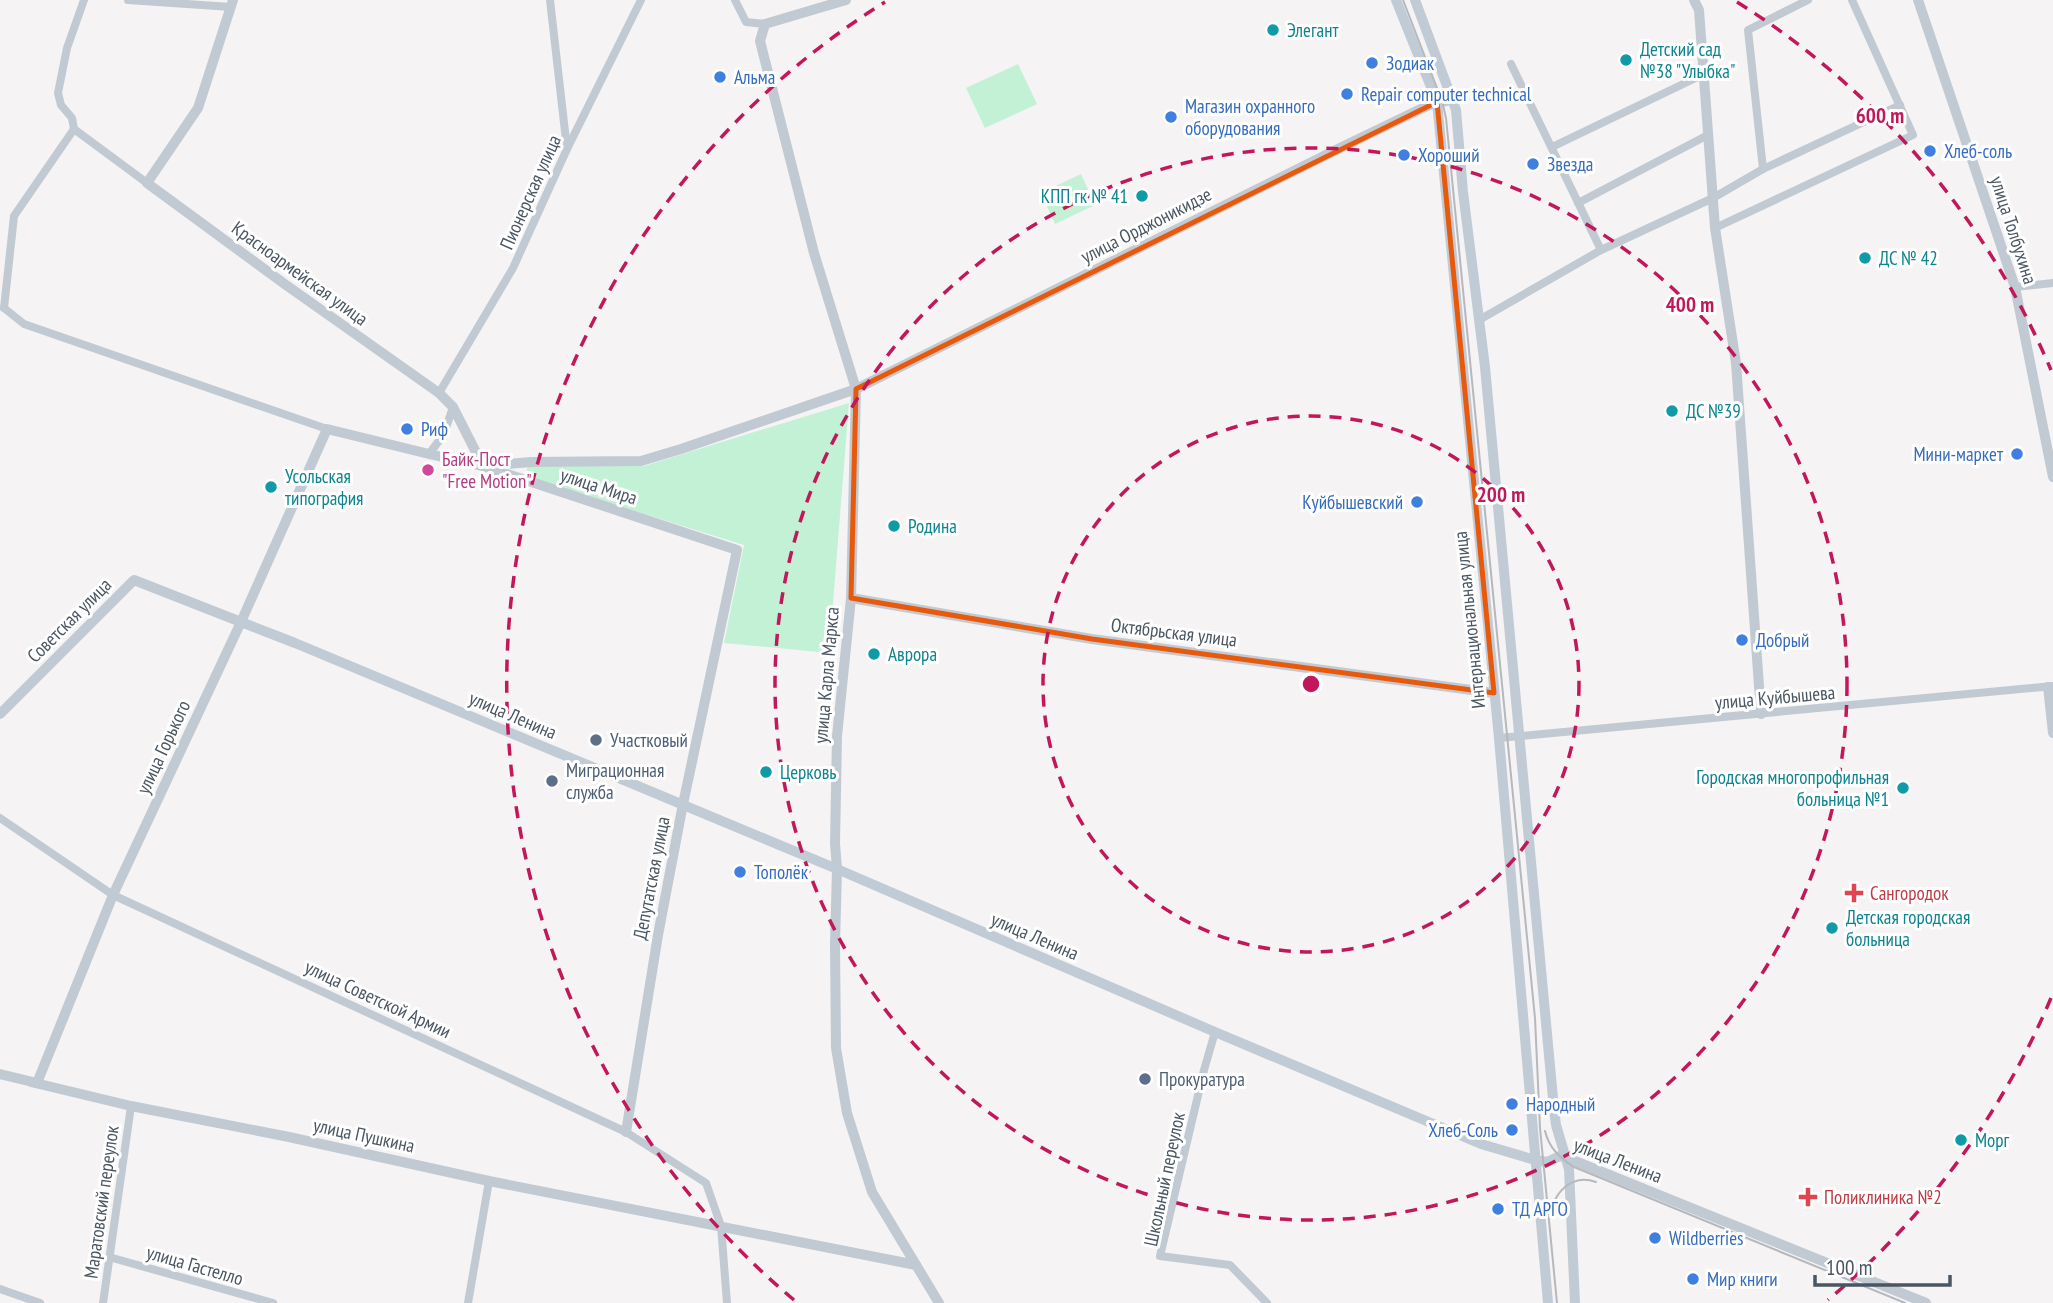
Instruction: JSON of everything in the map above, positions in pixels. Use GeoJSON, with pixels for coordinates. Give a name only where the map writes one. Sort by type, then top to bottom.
{"type":"FeatureCollection","features":[{"type":"Feature","properties":{"kind":"main road","name":"Интернациональная улица"},"geometry":{"type":"LineString","coordinates":[[1396,0],[1437,102],[1499,738],[1548,1303]]}},
{"type":"Feature","properties":{"kind":"main road","name":"Интернациональная улица"},"geometry":{"type":"LineString","coordinates":[[1415,0],[1456,110],[1479,320],[1554,1109],[1569,1169],[1575,1303]]}},
{"type":"Feature","properties":{"kind":"main road","name":"улица Ленина"},"geometry":{"type":"LineString","coordinates":[[241,622],[683,804],[1480,1144],[1535,1160],[1548,1161],[1560,1156],[1565,1157]]}},
{"type":"Feature","properties":{"kind":"street"},"geometry":{"type":"LineString","coordinates":[[85,0],[67,48],[58,93],[61,106],[72,118],[74,129],[14,216],[2,308],[24,324],[327,429]]}},
{"type":"Feature","properties":{"kind":"street"},"geometry":{"type":"LineString","coordinates":[[128,0],[232,4],[198,108],[147,183]]}},
{"type":"Feature","properties":{"kind":"street"},"geometry":{"type":"LineString","coordinates":[[550,0],[567,149]]}},
{"type":"Feature","properties":{"kind":"street","name":"Пионерская улица"},"geometry":{"type":"LineString","coordinates":[[439,393],[513,268],[567,149],[641,0]]}},
{"type":"Feature","properties":{"kind":"street"},"geometry":{"type":"LineString","coordinates":[[735,0],[746,22],[765,24],[846,0]]}},
{"type":"Feature","properties":{"kind":"street"},"geometry":{"type":"LineString","coordinates":[[1694,0],[1699,10],[1715,228],[1736,363],[1761,714]]}},
{"type":"Feature","properties":{"kind":"street"},"geometry":{"type":"LineString","coordinates":[[1763,169],[1748,30],[1808,0]]}},
{"type":"Feature","properties":{"kind":"street"},"geometry":{"type":"LineString","coordinates":[[1715,228],[1913,135],[1852,0]]}},
{"type":"Feature","properties":{"kind":"street","name":"улица Толбухина"},"geometry":{"type":"LineString","coordinates":[[1918,0],[2015,287],[2053,478]]}},
{"type":"Feature","properties":{"kind":"street","name":"улица Карла Маркса"},"geometry":{"type":"LineString","coordinates":[[765,24],[760,41],[794,179],[856,389],[851,598],[837,736],[836,1048],[847,1113],[873,1192],[939,1303]]}},
{"type":"Feature","properties":{"kind":"street"},"geometry":{"type":"LineString","coordinates":[[1511,64],[1601,250]]}},
{"type":"Feature","properties":{"kind":"street"},"geometry":{"type":"LineString","coordinates":[[1552,147],[1704,74]]}},
{"type":"Feature","properties":{"kind":"street","name":"улица Орджоникидзе"},"geometry":{"type":"LineString","coordinates":[[483,466],[531,462],[641,461],[856,389],[1437,102],[1454,99]]}},
{"type":"Feature","properties":{"kind":"street"},"geometry":{"type":"LineString","coordinates":[[1479,320],[1601,250],[1713,198],[1763,169],[1900,105]]}},
{"type":"Feature","properties":{"kind":"street","name":"Красноармейская улица"},"geometry":{"type":"LineString","coordinates":[[74,129],[297,293],[439,393],[453,407],[483,466]]}},
{"type":"Feature","properties":{"kind":"street"},"geometry":{"type":"LineString","coordinates":[[1578,203],[1708,135]]}},
{"type":"Feature","properties":{"kind":"street"},"geometry":{"type":"LineString","coordinates":[[2015,287],[2053,284]]}},
{"type":"Feature","properties":{"kind":"street"},"geometry":{"type":"LineString","coordinates":[[429,454],[444,434],[453,407]]}},
{"type":"Feature","properties":{"kind":"street","name":"улица Мира"},"geometry":{"type":"LineString","coordinates":[[327,429],[483,466],[737,550]]}},
{"type":"Feature","properties":{"kind":"street","name":"улица Горького"},"geometry":{"type":"LineString","coordinates":[[37,1083],[113,895],[241,622],[327,429]]}},
{"type":"Feature","properties":{"kind":"street","name":"Депутатская улица"},"geometry":{"type":"LineString","coordinates":[[626,1132],[658,935],[737,550]]}},
{"type":"Feature","properties":{"kind":"street","name":"улица Ленина"},"geometry":{"type":"LineString","coordinates":[[134,580],[241,622]]}},
{"type":"Feature","properties":{"kind":"street","name":"Советская улица"},"geometry":{"type":"LineString","coordinates":[[0,714],[134,580]]}},
{"type":"Feature","properties":{"kind":"street","name":"Октябрьская улица"},"geometry":{"type":"LineString","coordinates":[[851,598],[1091,639],[1494,693]]}},
{"type":"Feature","properties":{"kind":"street"},"geometry":{"type":"LineString","coordinates":[[2050,686],[2053,733]]}},
{"type":"Feature","properties":{"kind":"street","name":"улица Куйбышева"},"geometry":{"type":"LineString","coordinates":[[1499,738],[2050,686]]}},
{"type":"Feature","properties":{"kind":"street","name":"улица Советской Армии"},"geometry":{"type":"LineString","coordinates":[[0,818],[113,895],[626,1132],[706,1183],[721,1226],[727,1303]]}},
{"type":"Feature","properties":{"kind":"street","name":"Школьный переулок"},"geometry":{"type":"LineString","coordinates":[[1214,1032],[1160,1256],[1230,1265],[1267,1303]]}},
{"type":"Feature","properties":{"kind":"street","name":"улица Пушкина"},"geometry":{"type":"LineString","coordinates":[[0,1074],[131,1106],[489,1181],[916,1265]]}},
{"type":"Feature","properties":{"kind":"street","name":"Маратовский переулок"},"geometry":{"type":"LineString","coordinates":[[103,1303],[131,1106]]}},
{"type":"Feature","properties":{"kind":"street","name":"улица Ленина"},"geometry":{"type":"LineString","coordinates":[[1565,1157],[1920,1302]]}},
{"type":"Feature","properties":{"kind":"street"},"geometry":{"type":"LineString","coordinates":[[468,1303],[489,1181],[916,1265]]}},
{"type":"Feature","properties":{"kind":"street","name":"улица Гастелло"},"geometry":{"type":"LineString","coordinates":[[109,1257],[273,1303]]}},
{"type":"Feature","properties":{"kind":"street"},"geometry":{"type":"LineString","coordinates":[[0,1289],[40,1303]]}},
{"type":"Feature","properties":{"kind":"highlighted area"},"geometry":{"type":"Polygon","coordinates":[[[1437,102],[1494,693],[1092,639],[851,598],[856,389],[1437,102]]]}},
{"type":"Feature","properties":{"kind":"green space"},"geometry":{"type":"Polygon","coordinates":[[[1018,64],[1037,104],[985,128],[966,88],[1018,64]]]}},
{"type":"Feature","properties":{"kind":"green space"},"geometry":{"type":"Polygon","coordinates":[[[1081,174],[1095,205],[1055,224],[1041,193],[1081,174]]]}},
{"type":"Feature","properties":{"kind":"green space"},"geometry":{"type":"Polygon","coordinates":[[[849,403],[829,653],[724,643],[744,545],[525,477],[528,465],[644,466],[849,403]]]}},
{"type":"Feature","properties":{"kind":"tram line"},"geometry":{"type":"LineString","coordinates":[[1403,0],[1446,118],[1535,1018],[1540,1128],[1557,1303]]}},
{"type":"Feature","properties":{"kind":"tram line"},"geometry":{"type":"LineString","coordinates":[[1545,1131],[1556,1152],[1574,1167],[1905,1303]]}},
{"type":"Feature","properties":{"kind":"tram line"},"geometry":{"type":"LineString","coordinates":[[1552,1216],[1556,1200],[1565,1187],[1579,1180],[1596,1182]]}},
{"type":"Feature","properties":{"kind":"place","name":"Элегант"},"geometry":{"type":"Point","coordinates":[1273,30]}},
{"type":"Feature","properties":{"kind":"place","name":"Детский сад №38 \"Улыбка\""},"geometry":{"type":"Point","coordinates":[1626,60]}},
{"type":"Feature","properties":{"kind":"place","name":"Зодиак"},"geometry":{"type":"Point","coordinates":[1372,63]}},
{"type":"Feature","properties":{"kind":"place","name":"Альма"},"geometry":{"type":"Point","coordinates":[720,77]}},
{"type":"Feature","properties":{"kind":"place","name":"Repair computer technical"},"geometry":{"type":"Point","coordinates":[1347,94]}},
{"type":"Feature","properties":{"kind":"place","name":"Магазин охранного оборудования"},"geometry":{"type":"Point","coordinates":[1171,117]}},
{"type":"Feature","properties":{"kind":"place","name":"Хлеб-соль"},"geometry":{"type":"Point","coordinates":[1930,151]}},
{"type":"Feature","properties":{"kind":"place","name":"Хороший"},"geometry":{"type":"Point","coordinates":[1404,155]}},
{"type":"Feature","properties":{"kind":"place","name":"Звезда"},"geometry":{"type":"Point","coordinates":[1533,164]}},
{"type":"Feature","properties":{"kind":"place","name":"КПП гк № 41"},"geometry":{"type":"Point","coordinates":[1142,196]}},
{"type":"Feature","properties":{"kind":"place","name":"ДС № 42"},"geometry":{"type":"Point","coordinates":[1865,258]}},
{"type":"Feature","properties":{"kind":"place","name":"ДС №39"},"geometry":{"type":"Point","coordinates":[1672,411]}},
{"type":"Feature","properties":{"kind":"place","name":"Риф"},"geometry":{"type":"Point","coordinates":[407,429]}},
{"type":"Feature","properties":{"kind":"place","name":"Мини-маркет"},"geometry":{"type":"Point","coordinates":[2017,454]}},
{"type":"Feature","properties":{"kind":"place","name":"Байк-Пост \"Free Motion\""},"geometry":{"type":"Point","coordinates":[428,470]}},
{"type":"Feature","properties":{"kind":"place","name":"Усольская типография"},"geometry":{"type":"Point","coordinates":[271,487]}},
{"type":"Feature","properties":{"kind":"place","name":"Куйбышевский"},"geometry":{"type":"Point","coordinates":[1417,502]}},
{"type":"Feature","properties":{"kind":"place","name":"Родина"},"geometry":{"type":"Point","coordinates":[894,526]}},
{"type":"Feature","properties":{"kind":"place","name":"Добрый"},"geometry":{"type":"Point","coordinates":[1742,640]}},
{"type":"Feature","properties":{"kind":"place","name":"Аврора"},"geometry":{"type":"Point","coordinates":[874,654]}},
{"type":"Feature","properties":{"kind":"place","name":"Участковый"},"geometry":{"type":"Point","coordinates":[596,740]}},
{"type":"Feature","properties":{"kind":"place","name":"Церковь"},"geometry":{"type":"Point","coordinates":[766,772]}},
{"type":"Feature","properties":{"kind":"place","name":"Миграционная служба"},"geometry":{"type":"Point","coordinates":[552,781]}},
{"type":"Feature","properties":{"kind":"place","name":"Городская многопрофильная больница №1"},"geometry":{"type":"Point","coordinates":[1903,788]}},
{"type":"Feature","properties":{"kind":"place","name":"Тополёк"},"geometry":{"type":"Point","coordinates":[740,872]}},
{"type":"Feature","properties":{"kind":"place","name":"Сангородок"},"geometry":{"type":"Point","coordinates":[1854,893]}},
{"type":"Feature","properties":{"kind":"place","name":"Детская городская больница"},"geometry":{"type":"Point","coordinates":[1832,928]}},
{"type":"Feature","properties":{"kind":"place","name":"Прокуратура"},"geometry":{"type":"Point","coordinates":[1145,1079]}},
{"type":"Feature","properties":{"kind":"place","name":"Народный"},"geometry":{"type":"Point","coordinates":[1512,1104]}},
{"type":"Feature","properties":{"kind":"place","name":"Хлеб-Соль"},"geometry":{"type":"Point","coordinates":[1512,1130]}},
{"type":"Feature","properties":{"kind":"place","name":"Морг"},"geometry":{"type":"Point","coordinates":[1961,1140]}},
{"type":"Feature","properties":{"kind":"place","name":"Поликлиника №2"},"geometry":{"type":"Point","coordinates":[1808,1197]}},
{"type":"Feature","properties":{"kind":"place","name":"ТД АРГО"},"geometry":{"type":"Point","coordinates":[1498,1209]}},
{"type":"Feature","properties":{"kind":"place","name":"Wildberries"},"geometry":{"type":"Point","coordinates":[1655,1238]}},
{"type":"Feature","properties":{"kind":"place","name":"Мир книги"},"geometry":{"type":"Point","coordinates":[1693,1279]}}]}
